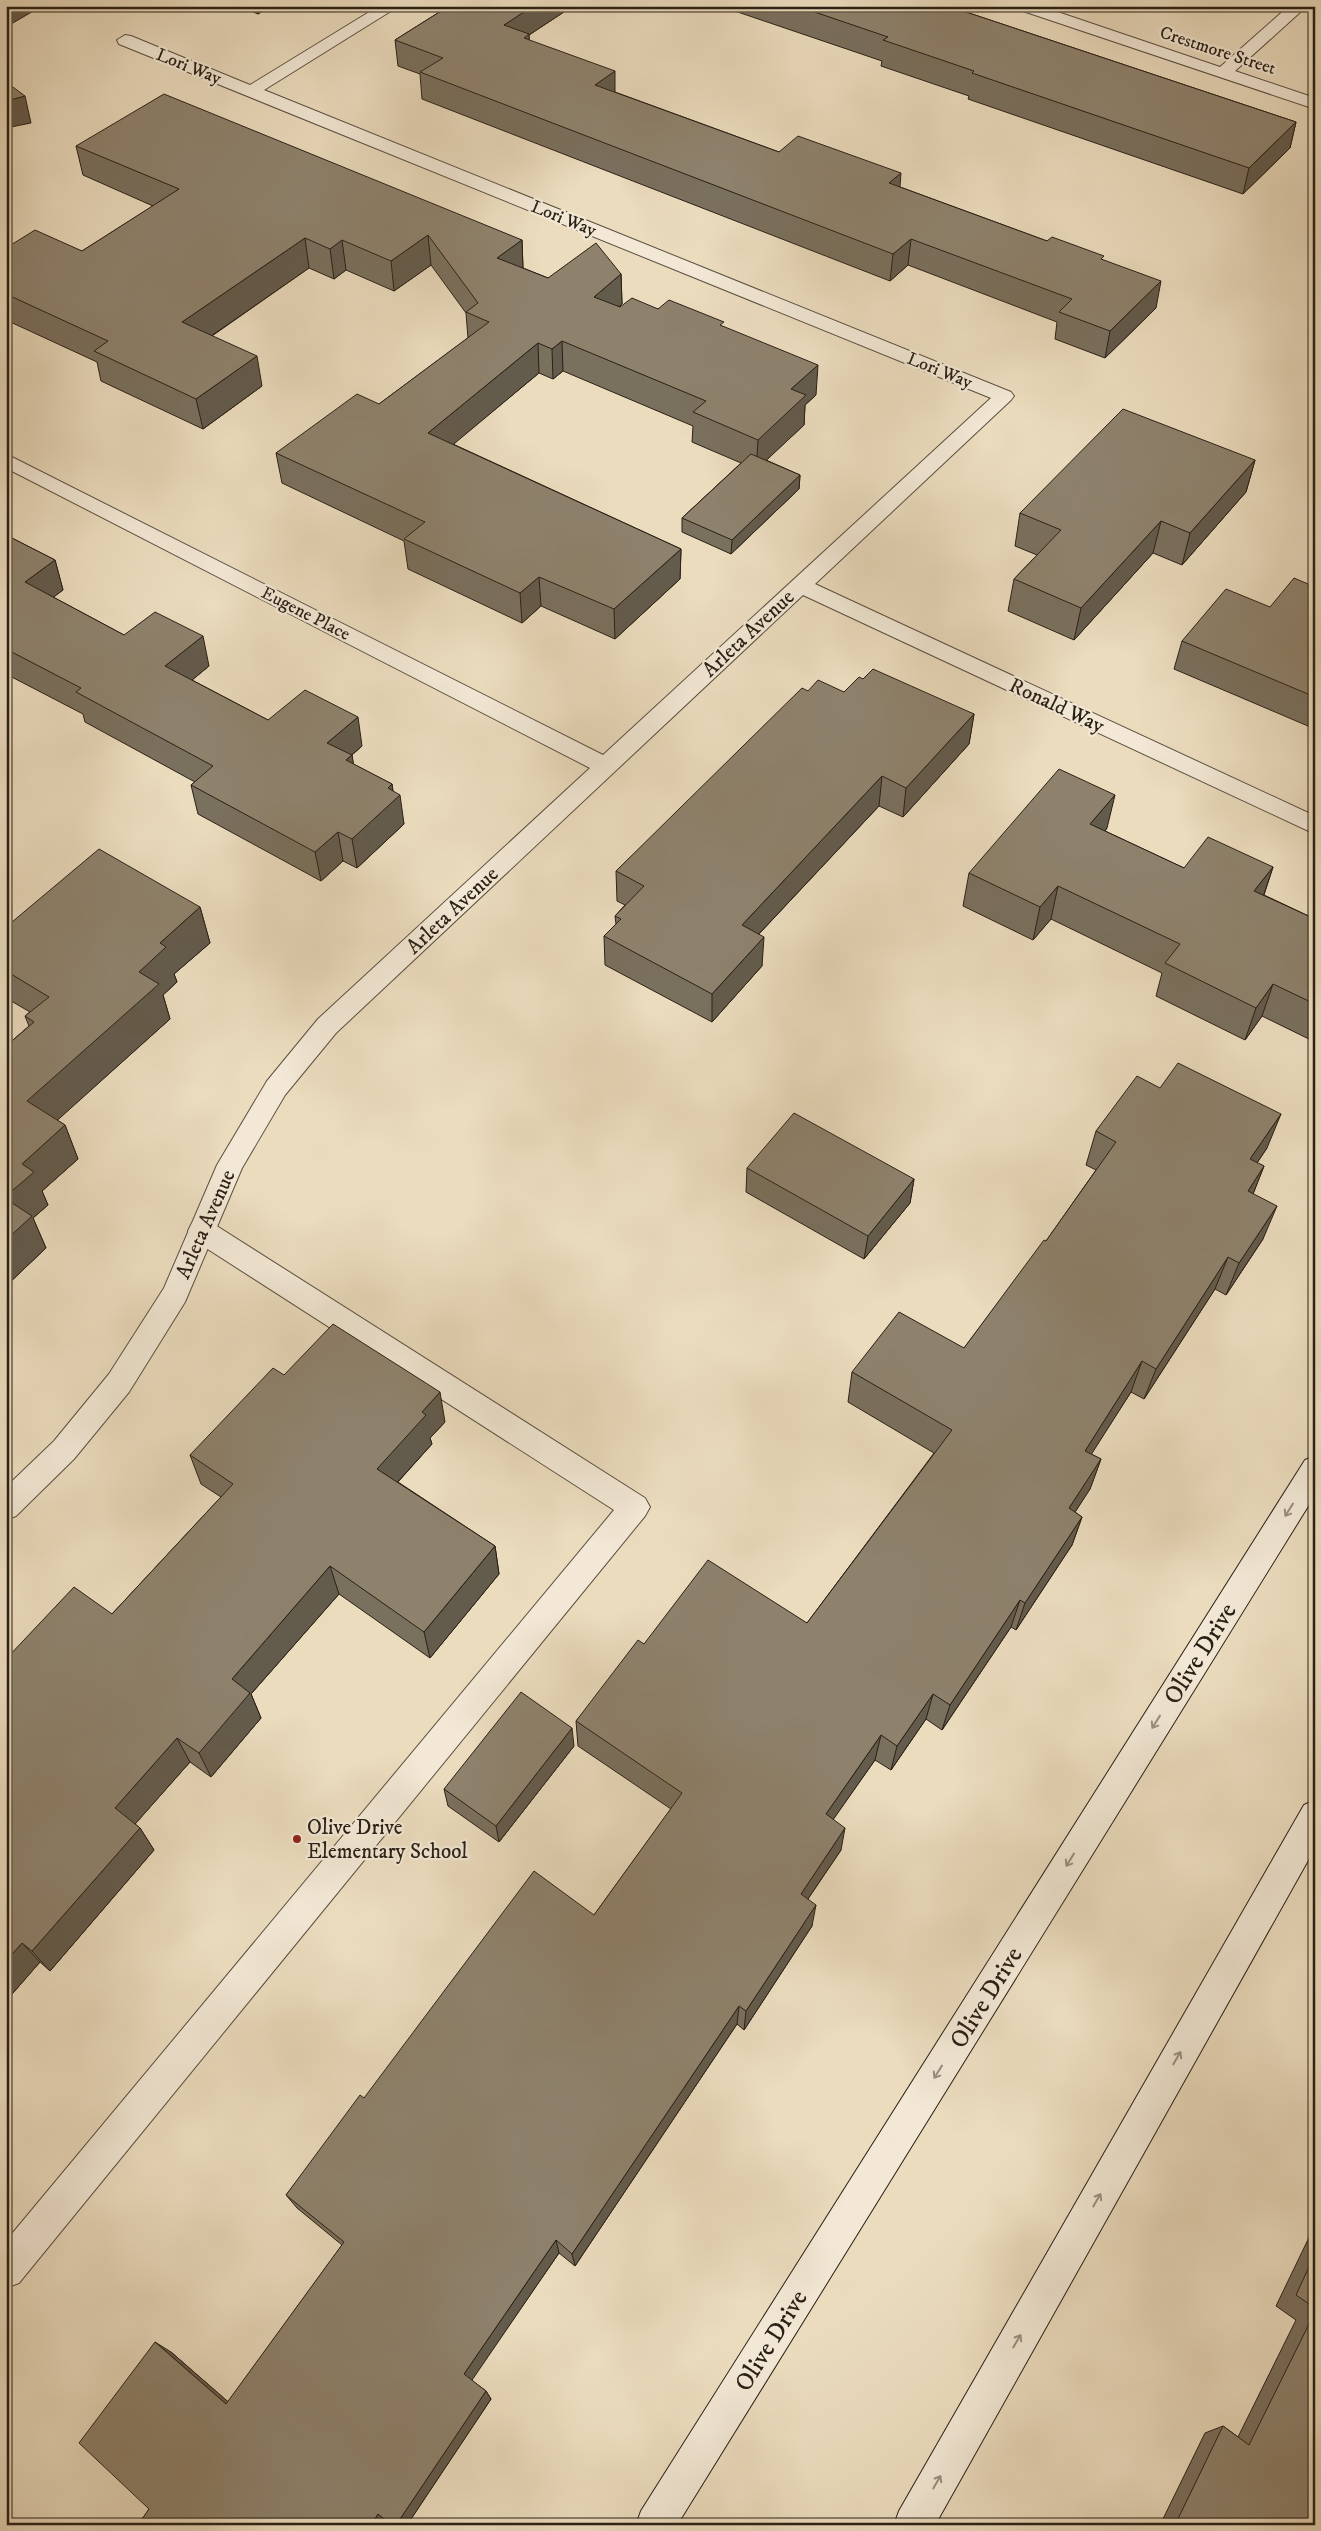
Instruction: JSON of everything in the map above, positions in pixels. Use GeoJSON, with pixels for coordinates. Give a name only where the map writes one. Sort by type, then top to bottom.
{"type":"FeatureCollection","features":[{"type":"Feature","properties":{"kind":"street"},"geometry":{"type":"LineString","coordinates":[[251,91],[391,6]]}},
{"type":"Feature","properties":{"kind":"street","name":"Crestmore Street"},"geometry":{"type":"LineString","coordinates":[[1023,6],[1315,104]]}},
{"type":"Feature","properties":{"kind":"street"},"geometry":{"type":"LineString","coordinates":[[1223,73],[1299,6]]}},
{"type":"Feature","properties":{"kind":"street","name":"Lori Way"},"geometry":{"type":"LineString","coordinates":[[125,40],[1004,396]]}},
{"type":"Feature","properties":{"kind":"street","name":"Arleta Avenue"},"geometry":{"type":"LineString","coordinates":[[6,1507],[64,1450],[119,1383],[175,1294],[230,1165],[276,1088],[327,1026],[1004,396]]}},
{"type":"Feature","properties":{"kind":"street","name":"Eugene Place"},"geometry":{"type":"LineString","coordinates":[[6,460],[606,766]]}},
{"type":"Feature","properties":{"kind":"street","name":"Ronald Way"},"geometry":{"type":"LineString","coordinates":[[799,585],[1315,826]]}},
{"type":"Feature","properties":{"kind":"street"},"geometry":{"type":"LineString","coordinates":[[6,2270],[636,1507],[202,1231]]}},
{"type":"Feature","properties":{"kind":"street","name":"Olive Drive"},"geometry":{"type":"LineString","coordinates":[[655,2525],[1315,1469]]}},
{"type":"Feature","properties":{"kind":"street"},"geometry":{"type":"LineString","coordinates":[[913,2525],[1315,1816]]}},
{"type":"Feature","properties":{"kind":"building"},"geometry":{"type":"Polygon","coordinates":[[[449,6],[533,6],[504,25],[529,34],[524,38],[615,71],[595,85],[779,152],[798,136],[901,173],[889,183],[1047,241],[1052,237],[1104,256],[1101,259],[1161,281],[1110,331],[1059,312],[1072,299],[911,239],[893,254],[420,72],[443,58],[395,40],[449,6]]]}},
{"type":"Feature","properties":{"kind":"building"},"geometry":{"type":"Polygon","coordinates":[[[797,6],[948,6],[1296,122],[1249,168],[972,73],[974,71],[883,40],[888,37],[797,6]]]}},
{"type":"Feature","properties":{"kind":"building"},"geometry":{"type":"Polygon","coordinates":[[[6,82],[25,96],[6,101],[6,82]]]}},
{"type":"Feature","properties":{"kind":"building"},"geometry":{"type":"Polygon","coordinates":[[[164,94],[522,240],[497,258],[548,278],[596,243],[621,274],[594,297],[620,307],[632,298],[658,309],[669,300],[724,322],[720,325],[818,365],[791,389],[806,395],[758,440],[693,412],[706,401],[562,341],[552,349],[538,343],[428,433],[681,549],[614,609],[539,577],[520,593],[404,539],[425,522],[276,453],[357,394],[379,404],[489,322],[466,312],[478,303],[428,235],[391,261],[342,240],[330,249],[305,238],[182,322],[257,356],[196,399],[94,351],[108,341],[6,294],[6,248],[35,230],[82,251],[179,189],[76,146],[164,94]]]}},
{"type":"Feature","properties":{"kind":"building"},"geometry":{"type":"Polygon","coordinates":[[[1123,409],[1255,460],[1190,533],[1161,521],[1081,608],[1014,579],[1061,530],[1020,513],[1123,409]]]}},
{"type":"Feature","properties":{"kind":"building"},"geometry":{"type":"Polygon","coordinates":[[[751,454],[800,475],[732,540],[682,518],[751,454]]]}},
{"type":"Feature","properties":{"kind":"building"},"geometry":{"type":"Polygon","coordinates":[[[6,535],[55,560],[25,582],[124,635],[155,612],[203,636],[165,666],[268,720],[305,690],[358,717],[327,743],[352,755],[346,760],[392,784],[388,788],[400,795],[352,839],[338,832],[315,852],[191,785],[213,766],[76,692],[81,688],[6,649],[6,535]]]}},
{"type":"Feature","properties":{"kind":"building"},"geometry":{"type":"Polygon","coordinates":[[[1294,578],[1315,587],[1315,697],[1182,641],[1226,589],[1270,607],[1294,578]]]}},
{"type":"Feature","properties":{"kind":"building"},"geometry":{"type":"Polygon","coordinates":[[[873,669],[974,714],[906,788],[882,776],[742,925],[764,937],[712,994],[604,936],[621,919],[615,916],[644,886],[616,871],[802,688],[808,691],[818,680],[844,692],[859,677],[863,679],[873,669]]]}},
{"type":"Feature","properties":{"kind":"building"},"geometry":{"type":"Polygon","coordinates":[[[1059,769],[1115,795],[1090,824],[1184,868],[1208,837],[1273,867],[1254,891],[1315,919],[1315,1004],[1273,984],[1256,1008],[1165,963],[1180,944],[1058,886],[1040,907],[969,873],[1059,769]]]}},
{"type":"Feature","properties":{"kind":"building"},"geometry":{"type":"Polygon","coordinates":[[[99,849],[200,907],[160,943],[166,947],[139,972],[159,984],[27,1101],[65,1125],[22,1164],[34,1172],[6,1196],[6,1046],[34,1022],[25,1016],[49,997],[6,971],[6,927],[99,849]]]}},
{"type":"Feature","properties":{"kind":"building"},"geometry":{"type":"Polygon","coordinates":[[[1178,1063],[1281,1114],[1250,1159],[1264,1166],[1248,1191],[1277,1206],[1239,1263],[1228,1257],[1156,1369],[1142,1361],[1085,1451],[1101,1459],[1069,1508],[1082,1517],[1025,1603],[1020,1600],[950,1705],[933,1694],[897,1746],[881,1735],[826,1814],[845,1828],[801,1894],[816,1905],[746,2011],[739,2006],[572,2254],[556,2240],[464,2374],[486,2391],[396,2525],[391,2525],[378,2514],[371,2525],[138,2525],[149,2509],[79,2443],[155,2342],[226,2404],[344,2242],[286,2195],[360,2095],[364,2098],[534,1871],[594,1915],[682,1793],[576,1721],[638,1640],[644,1644],[708,1560],[807,1623],[952,1430],[852,1372],[899,1312],[964,1348],[1044,1240],[1046,1241],[1116,1142],[1096,1131],[1137,1076],[1160,1088],[1178,1063]]]}},
{"type":"Feature","properties":{"kind":"building"},"geometry":{"type":"Polygon","coordinates":[[[794,1113],[914,1179],[868,1236],[747,1168],[794,1113]]]}},
{"type":"Feature","properties":{"kind":"building"},"geometry":{"type":"Polygon","coordinates":[[[6,1199],[32,1216],[6,1240],[6,1199]]]}},
{"type":"Feature","properties":{"kind":"building"},"geometry":{"type":"Polygon","coordinates":[[[333,1324],[440,1392],[422,1412],[426,1415],[377,1469],[495,1546],[424,1632],[330,1566],[232,1679],[250,1693],[199,1753],[177,1738],[115,1808],[140,1828],[32,1951],[22,1943],[6,1961],[6,1659],[74,1587],[112,1614],[233,1484],[190,1455],[273,1368],[284,1375],[333,1324]]]}},
{"type":"Feature","properties":{"kind":"building"},"geometry":{"type":"Polygon","coordinates":[[[521,1692],[572,1728],[496,1826],[444,1789],[521,1692]]]}},
{"type":"Feature","properties":{"kind":"building"},"geometry":{"type":"Polygon","coordinates":[[[1315,2254],[1315,2308],[1296,2295],[1315,2254]]]}},
{"type":"Feature","properties":{"kind":"building"},"geometry":{"type":"Polygon","coordinates":[[[1315,2312],[1315,2525],[1175,2525],[1223,2426],[1249,2445],[1315,2312]]]}},
{"type":"Feature","properties":{"kind":"place","name":"Olive Drive Elementary School"},"geometry":{"type":"Point","coordinates":[297,1839]}}]}
